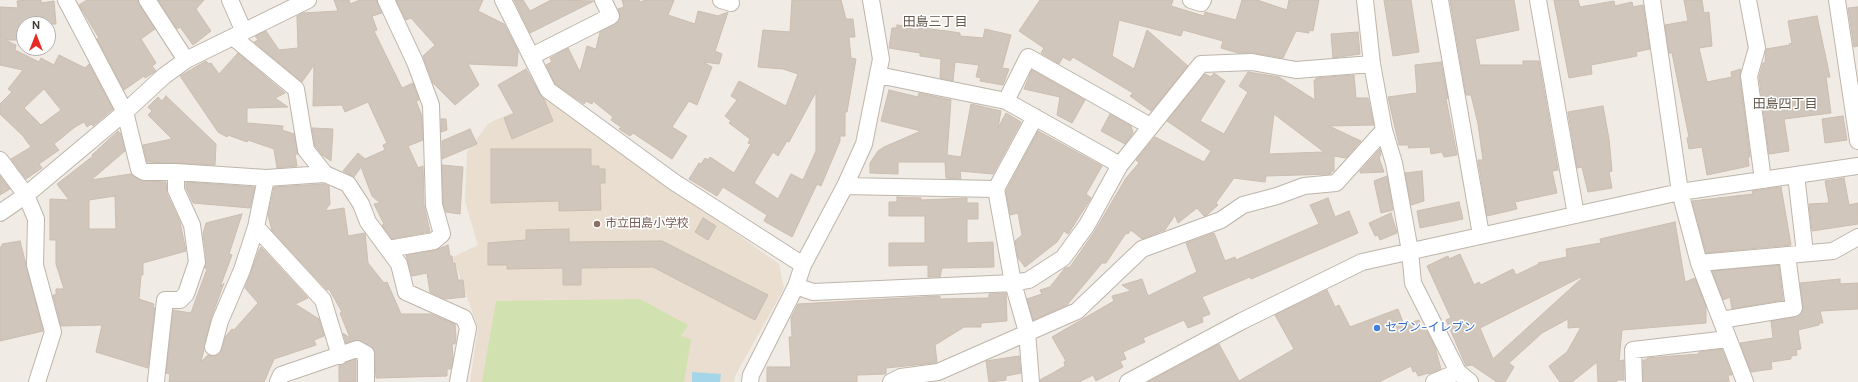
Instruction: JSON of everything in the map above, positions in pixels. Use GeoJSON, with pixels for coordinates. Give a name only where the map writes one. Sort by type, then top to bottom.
{"type":"FeatureCollection","features":[{"type":"Feature","properties":{"kind":"street"},"geometry":{"type":"LineString","coordinates":[[66,0],[126,112],[139,169],[144,172],[176,172],[266,178],[325,174],[348,184],[361,204],[368,222],[399,264],[406,292],[464,318],[468,328],[458,382]]}},
{"type":"Feature","properties":{"kind":"street"},"geometry":{"type":"LineString","coordinates":[[147,0],[186,60]]}},
{"type":"Feature","properties":{"kind":"street"},"geometry":{"type":"LineString","coordinates":[[230,0],[238,35],[296,89],[306,150],[325,174]]}},
{"type":"Feature","properties":{"kind":"street"},"geometry":{"type":"LineString","coordinates":[[0,213],[26,195],[126,112],[164,76],[186,60],[308,0]]}},
{"type":"Feature","properties":{"kind":"street"},"geometry":{"type":"LineString","coordinates":[[386,0],[415,62],[431,105],[434,205],[442,234],[434,241],[388,249]]}},
{"type":"Feature","properties":{"kind":"street"},"geometry":{"type":"LineString","coordinates":[[503,0],[548,90],[674,182],[803,265]]}},
{"type":"Feature","properties":{"kind":"street"},"geometry":{"type":"LineString","coordinates":[[532,56],[610,16],[603,0]]}},
{"type":"Feature","properties":{"kind":"street"},"geometry":{"type":"LineString","coordinates":[[750,382],[751,375],[796,286],[803,265],[845,186],[864,144],[881,59],[871,0]]}},
{"type":"Feature","properties":{"kind":"street"},"geometry":{"type":"LineString","coordinates":[[1191,0],[1201,4],[1203,0]]}},
{"type":"Feature","properties":{"kind":"street"},"geometry":{"type":"LineString","coordinates":[[1365,0],[1372,64],[1384,130],[1394,163],[1410,251],[1413,283],[1464,377],[1434,382]]}},
{"type":"Feature","properties":{"kind":"street"},"geometry":{"type":"LineString","coordinates":[[1440,0],[1481,235]]}},
{"type":"Feature","properties":{"kind":"street"},"geometry":{"type":"LineString","coordinates":[[1538,0],[1576,215]]}},
{"type":"Feature","properties":{"kind":"street"},"geometry":{"type":"LineString","coordinates":[[1652,0],[1680,192],[1699,263],[1745,382]]}},
{"type":"Feature","properties":{"kind":"street"},"geometry":{"type":"LineString","coordinates":[[1748,0],[1757,48],[1749,76],[1763,180]]}},
{"type":"Feature","properties":{"kind":"street"},"geometry":{"type":"LineString","coordinates":[[1837,0],[1858,141]]}},
{"type":"Feature","properties":{"kind":"street"},"geometry":{"type":"LineString","coordinates":[[1006,101],[1028,57],[1150,126]]}},
{"type":"Feature","properties":{"kind":"street"},"geometry":{"type":"LineString","coordinates":[[796,286],[813,292],[1013,283],[1029,280],[1063,258],[1087,225],[1120,165],[1201,64],[1252,62],[1296,70],[1372,64]]}},
{"type":"Feature","properties":{"kind":"street"},"geometry":{"type":"LineString","coordinates":[[878,75],[1006,101],[1120,165]]}},
{"type":"Feature","properties":{"kind":"street"},"geometry":{"type":"LineString","coordinates":[[1031,382],[1027,332],[1013,283],[996,189],[1034,117]]}},
{"type":"Feature","properties":{"kind":"street"},"geometry":{"type":"LineString","coordinates":[[891,382],[902,377],[938,372],[1077,311],[1142,249],[1221,220],[1243,205],[1277,196],[1304,186],[1336,183],[1384,130]]}},
{"type":"Feature","properties":{"kind":"street"},"geometry":{"type":"LineString","coordinates":[[0,160],[26,195],[36,219],[35,265],[53,332],[37,382]]}},
{"type":"Feature","properties":{"kind":"street"},"geometry":{"type":"LineString","coordinates":[[1128,382],[1150,377],[1242,321],[1362,262],[1680,192],[1858,166]]}},
{"type":"Feature","properties":{"kind":"street"},"geometry":{"type":"LineString","coordinates":[[156,381],[165,300],[180,300],[186,294],[197,262],[192,225],[176,190],[176,172]]}},
{"type":"Feature","properties":{"kind":"street"},"geometry":{"type":"LineString","coordinates":[[1796,175],[1805,253]]}},
{"type":"Feature","properties":{"kind":"street"},"geometry":{"type":"LineString","coordinates":[[213,347],[220,321],[242,270],[256,227],[266,178]]}},
{"type":"Feature","properties":{"kind":"street"},"geometry":{"type":"LineString","coordinates":[[845,186],[996,189]]}},
{"type":"Feature","properties":{"kind":"street"},"geometry":{"type":"LineString","coordinates":[[256,227],[323,300],[340,356]]}},
{"type":"Feature","properties":{"kind":"street"},"geometry":{"type":"LineString","coordinates":[[1699,263],[1833,251],[1858,237]]}},
{"type":"Feature","properties":{"kind":"street"},"geometry":{"type":"LineString","coordinates":[[1721,320],[1794,308],[1787,255]]}},
{"type":"Feature","properties":{"kind":"street"},"geometry":{"type":"LineString","coordinates":[[1634,382],[1633,350],[1728,339]]}},
{"type":"Feature","properties":{"kind":"street"},"geometry":{"type":"LineString","coordinates":[[278,382],[281,375],[358,349],[366,354],[366,382]]}},
{"type":"Feature","properties":{"kind":"shaded area","name":"市立田島小学校"},"geometry":{"type":"Polygon","coordinates":[[[545,98],[779,264],[784,288],[735,376],[734,382],[470,382],[478,328],[453,257],[478,245],[465,202],[467,152],[489,123],[545,98]]]}},
{"type":"Feature","properties":{"kind":"green space"},"geometry":{"type":"Polygon","coordinates":[[[640,299],[688,325],[681,336],[691,339],[684,382],[482,382],[496,301],[640,299]]]}},
{"type":"Feature","properties":{"kind":"water"},"geometry":{"type":"Polygon","coordinates":[[[692,372],[721,374],[720,382],[692,382],[692,372]]]}},
{"type":"Feature","properties":{"kind":"building"},"geometry":{"type":"Polygon","coordinates":[[[41,0],[41,3],[54,1],[55,16],[16,16],[16,40],[5,40],[16,45],[16,56],[27,56],[39,62],[41,58],[54,65],[59,55],[85,68],[89,64],[113,109],[93,126],[91,124],[87,127],[84,122],[75,127],[54,144],[59,150],[39,164],[42,168],[26,179],[11,159],[31,147],[23,136],[0,114],[0,104],[12,92],[8,89],[23,70],[0,65],[0,7],[18,8],[17,1],[41,0]],[[44,89],[24,108],[41,125],[61,110],[44,89]]]}},
{"type":"Feature","properties":{"kind":"building"},"geometry":{"type":"Polygon","coordinates":[[[87,0],[138,0],[155,29],[141,39],[156,63],[152,66],[156,71],[145,78],[144,76],[124,90],[97,39],[99,38],[79,5],[87,0]]]}},
{"type":"Feature","properties":{"kind":"building"},"geometry":{"type":"Polygon","coordinates":[[[158,0],[204,0],[196,9],[211,31],[193,45],[180,27],[177,29],[158,0]]]}},
{"type":"Feature","properties":{"kind":"building"},"geometry":{"type":"Polygon","coordinates":[[[334,0],[349,0],[350,4],[360,0],[377,0],[382,13],[372,16],[377,30],[374,31],[402,88],[413,83],[419,100],[416,101],[422,116],[423,140],[408,146],[418,168],[423,166],[424,205],[430,232],[392,239],[382,225],[384,224],[374,204],[380,203],[372,196],[361,167],[354,177],[343,171],[358,153],[365,159],[385,150],[383,145],[387,143],[368,102],[345,112],[342,105],[313,106],[314,65],[302,82],[254,42],[258,40],[255,36],[266,31],[279,50],[298,48],[297,16],[303,13],[338,11],[334,0]]]}},
{"type":"Feature","properties":{"kind":"building"},"geometry":{"type":"Polygon","coordinates":[[[396,0],[483,0],[478,11],[504,24],[518,51],[517,66],[468,64],[479,85],[455,105],[433,83],[423,56],[435,45],[411,18],[406,20],[396,0]]]}},
{"type":"Feature","properties":{"kind":"building"},"geometry":{"type":"Polygon","coordinates":[[[514,0],[523,0],[530,11],[551,0],[594,1],[530,33],[514,0]]]}},
{"type":"Feature","properties":{"kind":"building"},"geometry":{"type":"Polygon","coordinates":[[[622,0],[639,0],[640,2],[646,0],[674,0],[668,15],[695,24],[698,11],[718,16],[728,12],[715,51],[722,54],[719,64],[703,62],[712,67],[697,105],[689,101],[672,127],[687,136],[672,159],[633,133],[630,136],[619,129],[621,127],[611,120],[613,117],[593,101],[592,104],[586,101],[584,104],[555,84],[546,65],[552,62],[550,58],[568,48],[580,72],[587,46],[596,49],[600,32],[619,21],[620,16],[618,9],[624,7],[622,0]]]}},
{"type":"Feature","properties":{"kind":"building"},"geometry":{"type":"Polygon","coordinates":[[[792,0],[841,0],[846,19],[853,19],[855,37],[849,37],[851,58],[856,59],[847,112],[845,112],[845,136],[840,136],[840,141],[821,186],[817,184],[792,237],[764,221],[767,215],[723,187],[717,196],[689,179],[699,163],[701,164],[705,158],[708,160],[710,157],[734,173],[751,144],[748,143],[750,139],[729,123],[731,121],[725,116],[737,100],[731,96],[739,81],[786,106],[798,74],[783,69],[758,67],[763,30],[790,32],[792,0]],[[816,92],[789,142],[787,141],[778,156],[773,152],[754,183],[778,199],[791,174],[803,180],[816,151],[816,92]]]}},
{"type":"Feature","properties":{"kind":"building"},"geometry":{"type":"Polygon","coordinates":[[[1040,0],[1173,0],[1171,6],[1204,16],[1205,12],[1236,20],[1242,0],[1257,0],[1287,10],[1289,0],[1319,0],[1313,31],[1309,30],[1309,33],[1296,31],[1283,58],[1254,53],[1238,53],[1221,48],[1223,41],[1183,30],[1181,36],[1119,20],[1112,56],[1134,69],[1147,30],[1188,66],[1151,111],[1130,96],[1133,93],[1073,57],[1070,61],[1063,57],[1059,64],[1041,53],[1044,48],[1019,31],[1040,0]]]}},
{"type":"Feature","properties":{"kind":"building"},"geometry":{"type":"Polygon","coordinates":[[[1384,0],[1411,0],[1419,52],[1393,56],[1384,0]]]}},
{"type":"Feature","properties":{"kind":"building"},"geometry":{"type":"Polygon","coordinates":[[[1450,0],[1514,0],[1519,30],[1475,39],[1480,65],[1523,65],[1523,61],[1539,61],[1558,170],[1552,171],[1557,193],[1515,202],[1517,209],[1487,216],[1478,160],[1483,160],[1478,124],[1471,95],[1466,95],[1450,0]]]}},
{"type":"Feature","properties":{"kind":"building"},"geometry":{"type":"Polygon","coordinates":[[[1554,0],[1578,0],[1580,7],[1614,1],[1615,6],[1632,2],[1633,7],[1643,5],[1650,49],[1636,52],[1637,56],[1591,65],[1592,74],[1569,78],[1554,0]]]}},
{"type":"Feature","properties":{"kind":"building"},"geometry":{"type":"Polygon","coordinates":[[[1684,0],[1702,0],[1704,13],[1709,12],[1712,46],[1699,48],[1707,82],[1732,77],[1731,72],[1741,69],[1740,77],[1750,157],[1748,157],[1749,166],[1707,175],[1702,147],[1689,149],[1687,138],[1689,137],[1672,53],[1669,53],[1665,25],[1688,21],[1684,0]]]}},
{"type":"Feature","properties":{"kind":"building"},"geometry":{"type":"Polygon","coordinates":[[[1858,7],[1858,46],[1854,47],[1848,8],[1858,7]]]}},
{"type":"Feature","properties":{"kind":"building"},"geometry":{"type":"Polygon","coordinates":[[[1817,16],[1830,77],[1826,77],[1831,113],[1784,119],[1789,151],[1769,154],[1759,77],[1763,63],[1765,63],[1766,49],[1790,45],[1789,44],[1792,43],[1788,21],[1817,16]]]}},
{"type":"Feature","properties":{"kind":"building"},"geometry":{"type":"Polygon","coordinates":[[[897,25],[960,33],[960,36],[983,38],[985,29],[1011,35],[1002,68],[1009,69],[1003,85],[980,81],[981,78],[976,77],[979,65],[955,62],[953,81],[940,78],[941,59],[920,56],[920,53],[889,48],[892,28],[897,28],[897,25]]]}},
{"type":"Feature","properties":{"kind":"building"},"geometry":{"type":"Polygon","coordinates":[[[1358,32],[1360,54],[1333,58],[1331,34],[1358,32]]]}},
{"type":"Feature","properties":{"kind":"building"},"geometry":{"type":"Polygon","coordinates":[[[238,53],[285,93],[275,98],[288,107],[247,108],[247,123],[283,126],[282,130],[294,134],[298,154],[295,154],[297,166],[277,168],[274,149],[248,140],[247,142],[228,135],[227,137],[218,132],[180,76],[206,61],[209,64],[211,63],[219,74],[238,53]]]}},
{"type":"Feature","properties":{"kind":"building"},"geometry":{"type":"Polygon","coordinates":[[[1441,62],[1448,98],[1446,99],[1457,155],[1444,157],[1442,152],[1431,154],[1430,147],[1408,148],[1409,145],[1399,145],[1388,97],[1417,93],[1415,65],[1441,62]]]}},
{"type":"Feature","properties":{"kind":"building"},"geometry":{"type":"Polygon","coordinates":[[[526,69],[544,99],[553,121],[512,139],[504,118],[514,114],[498,85],[526,69]]]}},
{"type":"Feature","properties":{"kind":"building"},"geometry":{"type":"Polygon","coordinates":[[[1032,70],[1085,100],[1072,123],[1057,115],[1060,97],[1024,89],[1032,70]]]}},
{"type":"Feature","properties":{"kind":"building"},"geometry":{"type":"Polygon","coordinates":[[[1248,72],[1279,77],[1315,100],[1314,80],[1316,80],[1316,78],[1354,75],[1356,98],[1368,98],[1374,125],[1329,126],[1361,141],[1346,158],[1334,156],[1334,171],[1331,171],[1331,174],[1266,176],[1265,182],[1234,178],[1216,203],[1218,205],[1207,215],[1204,216],[1197,208],[1178,223],[1175,215],[1165,230],[1142,239],[1131,230],[1128,234],[1126,233],[1106,263],[1102,263],[1067,305],[1033,320],[1027,299],[1042,294],[1040,290],[1050,287],[1065,268],[1070,267],[1095,231],[1126,178],[1139,163],[1136,160],[1155,137],[1204,162],[1211,151],[1167,121],[1205,74],[1211,77],[1214,73],[1225,81],[1200,121],[1224,134],[1248,92],[1239,86],[1248,72]],[[1274,114],[1269,154],[1324,152],[1274,114]]]}},
{"type":"Feature","properties":{"kind":"building"},"geometry":{"type":"Polygon","coordinates":[[[889,90],[918,97],[919,93],[951,100],[947,155],[961,157],[971,104],[1001,111],[998,128],[1006,113],[1021,122],[993,174],[960,171],[961,179],[946,178],[945,162],[898,162],[898,174],[870,173],[870,163],[878,151],[921,131],[881,121],[889,90]]]}},
{"type":"Feature","properties":{"kind":"building"},"geometry":{"type":"Polygon","coordinates":[[[166,96],[216,144],[215,165],[147,162],[143,145],[172,139],[148,115],[152,111],[148,107],[158,97],[162,101],[166,96]]]}},
{"type":"Feature","properties":{"kind":"building"},"geometry":{"type":"Polygon","coordinates":[[[1603,106],[1609,139],[1612,171],[1609,172],[1612,188],[1588,192],[1582,167],[1577,168],[1568,112],[1603,106]]]}},
{"type":"Feature","properties":{"kind":"building"},"geometry":{"type":"Polygon","coordinates":[[[1110,114],[1131,126],[1133,133],[1125,144],[1101,131],[1110,114]]]}},
{"type":"Feature","properties":{"kind":"building"},"geometry":{"type":"Polygon","coordinates":[[[1843,116],[1847,140],[1825,143],[1822,119],[1843,116]]]}},
{"type":"Feature","properties":{"kind":"building"},"geometry":{"type":"Polygon","coordinates":[[[441,119],[446,119],[447,130],[441,132],[441,119]]]}},
{"type":"Feature","properties":{"kind":"building"},"geometry":{"type":"Polygon","coordinates":[[[312,128],[333,129],[331,161],[322,155],[315,146],[312,128]]]}},
{"type":"Feature","properties":{"kind":"building"},"geometry":{"type":"Polygon","coordinates":[[[470,129],[477,144],[442,159],[442,141],[470,129]]]}},
{"type":"Feature","properties":{"kind":"building"},"geometry":{"type":"Polygon","coordinates":[[[118,131],[121,134],[125,151],[91,180],[131,174],[144,181],[166,182],[167,194],[180,222],[186,251],[143,263],[143,275],[141,275],[139,299],[154,304],[153,307],[155,308],[148,368],[96,352],[102,325],[61,326],[53,295],[56,295],[56,289],[64,289],[56,264],[56,240],[50,240],[50,199],[69,200],[57,184],[93,156],[92,155],[118,131]],[[115,196],[89,200],[89,229],[116,229],[115,196]]]}},
{"type":"Feature","properties":{"kind":"building"},"geometry":{"type":"Polygon","coordinates":[[[1038,131],[1102,166],[1086,194],[1091,198],[1068,234],[1064,231],[1057,242],[1025,267],[1018,258],[1015,241],[1022,235],[1018,213],[1010,215],[1006,191],[1038,131]]]}},
{"type":"Feature","properties":{"kind":"building"},"geometry":{"type":"Polygon","coordinates":[[[491,149],[591,149],[591,166],[599,166],[599,169],[605,169],[605,183],[600,183],[601,210],[559,211],[559,201],[491,203],[491,149]]]}},
{"type":"Feature","properties":{"kind":"building"},"geometry":{"type":"Polygon","coordinates":[[[1380,149],[1381,154],[1379,158],[1384,172],[1360,173],[1360,171],[1380,149]]]}},
{"type":"Feature","properties":{"kind":"building"},"geometry":{"type":"Polygon","coordinates":[[[442,165],[463,167],[460,214],[446,212],[443,204],[442,165]]]}},
{"type":"Feature","properties":{"kind":"building"},"geometry":{"type":"Polygon","coordinates":[[[1422,171],[1424,201],[1411,205],[1405,173],[1422,171]]]}},
{"type":"Feature","properties":{"kind":"building"},"geometry":{"type":"Polygon","coordinates":[[[0,176],[10,189],[0,195],[0,176]]]}},
{"type":"Feature","properties":{"kind":"building"},"geometry":{"type":"Polygon","coordinates":[[[1387,176],[1393,210],[1381,213],[1374,181],[1387,176]]]}},
{"type":"Feature","properties":{"kind":"building"},"geometry":{"type":"Polygon","coordinates":[[[1844,178],[1849,205],[1858,203],[1858,224],[1812,231],[1809,204],[1829,203],[1825,181],[1844,178]]]}},
{"type":"Feature","properties":{"kind":"building"},"geometry":{"type":"Polygon","coordinates":[[[186,182],[255,187],[250,208],[193,203],[186,188],[186,182]]]}},
{"type":"Feature","properties":{"kind":"building"},"geometry":{"type":"Polygon","coordinates":[[[323,184],[329,186],[330,204],[325,211],[344,208],[348,236],[365,233],[368,263],[384,283],[387,282],[401,314],[431,314],[455,324],[456,338],[455,344],[452,344],[453,359],[451,369],[447,369],[447,376],[376,378],[374,349],[358,340],[346,343],[343,333],[350,338],[340,313],[342,312],[329,289],[327,290],[272,231],[268,215],[274,187],[323,184]]]}},
{"type":"Feature","properties":{"kind":"building"},"geometry":{"type":"Polygon","coordinates":[[[1781,187],[1791,245],[1706,253],[1692,201],[1753,194],[1752,191],[1781,187]]]}},
{"type":"Feature","properties":{"kind":"building"},"geometry":{"type":"Polygon","coordinates":[[[897,197],[921,198],[921,200],[967,198],[967,203],[978,203],[978,219],[967,219],[967,243],[993,242],[994,267],[942,268],[940,277],[928,277],[928,265],[889,266],[889,243],[925,243],[925,216],[889,216],[889,202],[897,202],[897,197]]]}},
{"type":"Feature","properties":{"kind":"building"},"geometry":{"type":"Polygon","coordinates":[[[1328,198],[1335,217],[1349,211],[1358,233],[1251,279],[1250,277],[1202,297],[1210,314],[1202,317],[1203,322],[1188,328],[1184,320],[1143,338],[1145,342],[1123,352],[1126,359],[1120,361],[1123,367],[1096,381],[1093,375],[1079,382],[1040,382],[1040,380],[1065,366],[1064,362],[1066,361],[1052,337],[1114,301],[1112,296],[1131,291],[1122,285],[1142,279],[1148,296],[1197,272],[1186,243],[1214,233],[1225,261],[1235,257],[1236,260],[1319,224],[1310,205],[1328,198]]]}},
{"type":"Feature","properties":{"kind":"building"},"geometry":{"type":"Polygon","coordinates":[[[1459,202],[1463,219],[1420,228],[1417,211],[1459,202]]]}},
{"type":"Feature","properties":{"kind":"building"},"geometry":{"type":"Polygon","coordinates":[[[1391,213],[1397,233],[1380,240],[1378,235],[1375,236],[1369,223],[1391,213]]]}},
{"type":"Feature","properties":{"kind":"building"},"geometry":{"type":"Polygon","coordinates":[[[242,214],[229,254],[232,255],[220,287],[224,283],[211,318],[201,362],[208,355],[215,356],[220,353],[226,336],[232,329],[234,330],[258,303],[245,288],[261,247],[308,298],[295,304],[319,319],[324,336],[314,340],[316,345],[274,359],[264,382],[169,382],[170,374],[166,373],[173,310],[191,313],[207,269],[205,268],[206,254],[203,234],[206,223],[242,214]]]}},
{"type":"Feature","properties":{"kind":"building"},"geometry":{"type":"Polygon","coordinates":[[[703,218],[716,226],[708,240],[695,232],[703,218]]]}},
{"type":"Feature","properties":{"kind":"building"},"geometry":{"type":"Polygon","coordinates":[[[1675,222],[1685,282],[1695,278],[1706,306],[1706,323],[1622,330],[1619,361],[1624,360],[1624,380],[1617,380],[1617,382],[1598,382],[1597,362],[1572,382],[1560,382],[1549,366],[1567,352],[1581,327],[1568,328],[1568,319],[1542,333],[1509,363],[1514,367],[1505,382],[1497,382],[1472,365],[1466,366],[1446,320],[1451,318],[1427,266],[1448,256],[1449,259],[1460,254],[1474,285],[1479,282],[1481,285],[1513,269],[1516,275],[1539,264],[1538,263],[1567,257],[1566,249],[1601,243],[1600,239],[1675,222]],[[1581,277],[1480,328],[1493,359],[1582,278],[1581,277]]]}},
{"type":"Feature","properties":{"kind":"building"},"geometry":{"type":"Polygon","coordinates":[[[569,229],[569,242],[662,241],[768,295],[755,320],[653,267],[581,268],[581,285],[563,285],[563,268],[507,269],[507,265],[488,265],[488,243],[526,240],[526,230],[569,229]]]}},
{"type":"Feature","properties":{"kind":"building"},"geometry":{"type":"Polygon","coordinates":[[[20,241],[43,331],[0,341],[0,247],[2,247],[2,244],[20,241]]]}},
{"type":"Feature","properties":{"kind":"building"},"geometry":{"type":"Polygon","coordinates":[[[448,245],[450,256],[452,256],[453,263],[455,263],[458,280],[463,280],[465,297],[445,299],[430,292],[427,273],[412,276],[406,255],[436,250],[448,245]]]}},
{"type":"Feature","properties":{"kind":"building"},"geometry":{"type":"Polygon","coordinates":[[[1779,265],[1783,300],[1732,309],[1730,297],[1723,300],[1712,271],[1779,265]]]}},
{"type":"Feature","properties":{"kind":"building"},"geometry":{"type":"Polygon","coordinates":[[[1840,279],[1840,284],[1858,283],[1858,309],[1820,311],[1823,323],[1798,330],[1801,349],[1796,350],[1797,355],[1791,356],[1791,359],[1771,362],[1772,369],[1751,372],[1740,343],[1773,338],[1771,321],[1800,315],[1803,307],[1800,283],[1840,279]]]}},
{"type":"Feature","properties":{"kind":"building"},"geometry":{"type":"Polygon","coordinates":[[[1327,290],[1335,307],[1339,305],[1350,327],[1398,309],[1404,325],[1419,320],[1422,329],[1425,328],[1435,347],[1441,369],[1429,374],[1418,376],[1416,371],[1413,372],[1411,366],[1379,382],[1148,382],[1219,344],[1239,381],[1294,349],[1275,315],[1327,290]]]}},
{"type":"Feature","properties":{"kind":"building"},"geometry":{"type":"Polygon","coordinates":[[[1006,293],[1007,321],[981,323],[981,327],[964,327],[935,345],[937,362],[935,363],[886,368],[886,374],[857,375],[857,382],[767,382],[767,367],[791,367],[789,337],[792,337],[791,318],[798,304],[940,296],[940,299],[989,298],[989,294],[1006,293]]]}},
{"type":"Feature","properties":{"kind":"building"},"geometry":{"type":"Polygon","coordinates":[[[1722,349],[1732,375],[1728,375],[1729,382],[1643,382],[1643,360],[1647,360],[1647,358],[1699,354],[1699,352],[1722,349]]]}},
{"type":"Feature","properties":{"kind":"building"},"geometry":{"type":"Polygon","coordinates":[[[1019,356],[1021,373],[1006,376],[1006,380],[989,382],[986,361],[1019,356]]]}},
{"type":"Feature","properties":{"kind":"building"},"geometry":{"type":"Polygon","coordinates":[[[356,359],[356,382],[339,382],[339,365],[356,359]]]}},
{"type":"Feature","properties":{"kind":"place","name":"市立田島小学校"},"geometry":{"type":"Point","coordinates":[597,224]}},
{"type":"Feature","properties":{"kind":"place","name":"セブン-イレブン"},"geometry":{"type":"Point","coordinates":[1377,328]}},
{"type":"Feature","properties":{"kind":"district","name":"田島三丁目"},"geometry":{"type":"Point","coordinates":[935,23]}},
{"type":"Feature","properties":{"kind":"district","name":"田島四丁目"},"geometry":{"type":"Point","coordinates":[1785,105]}}]}
